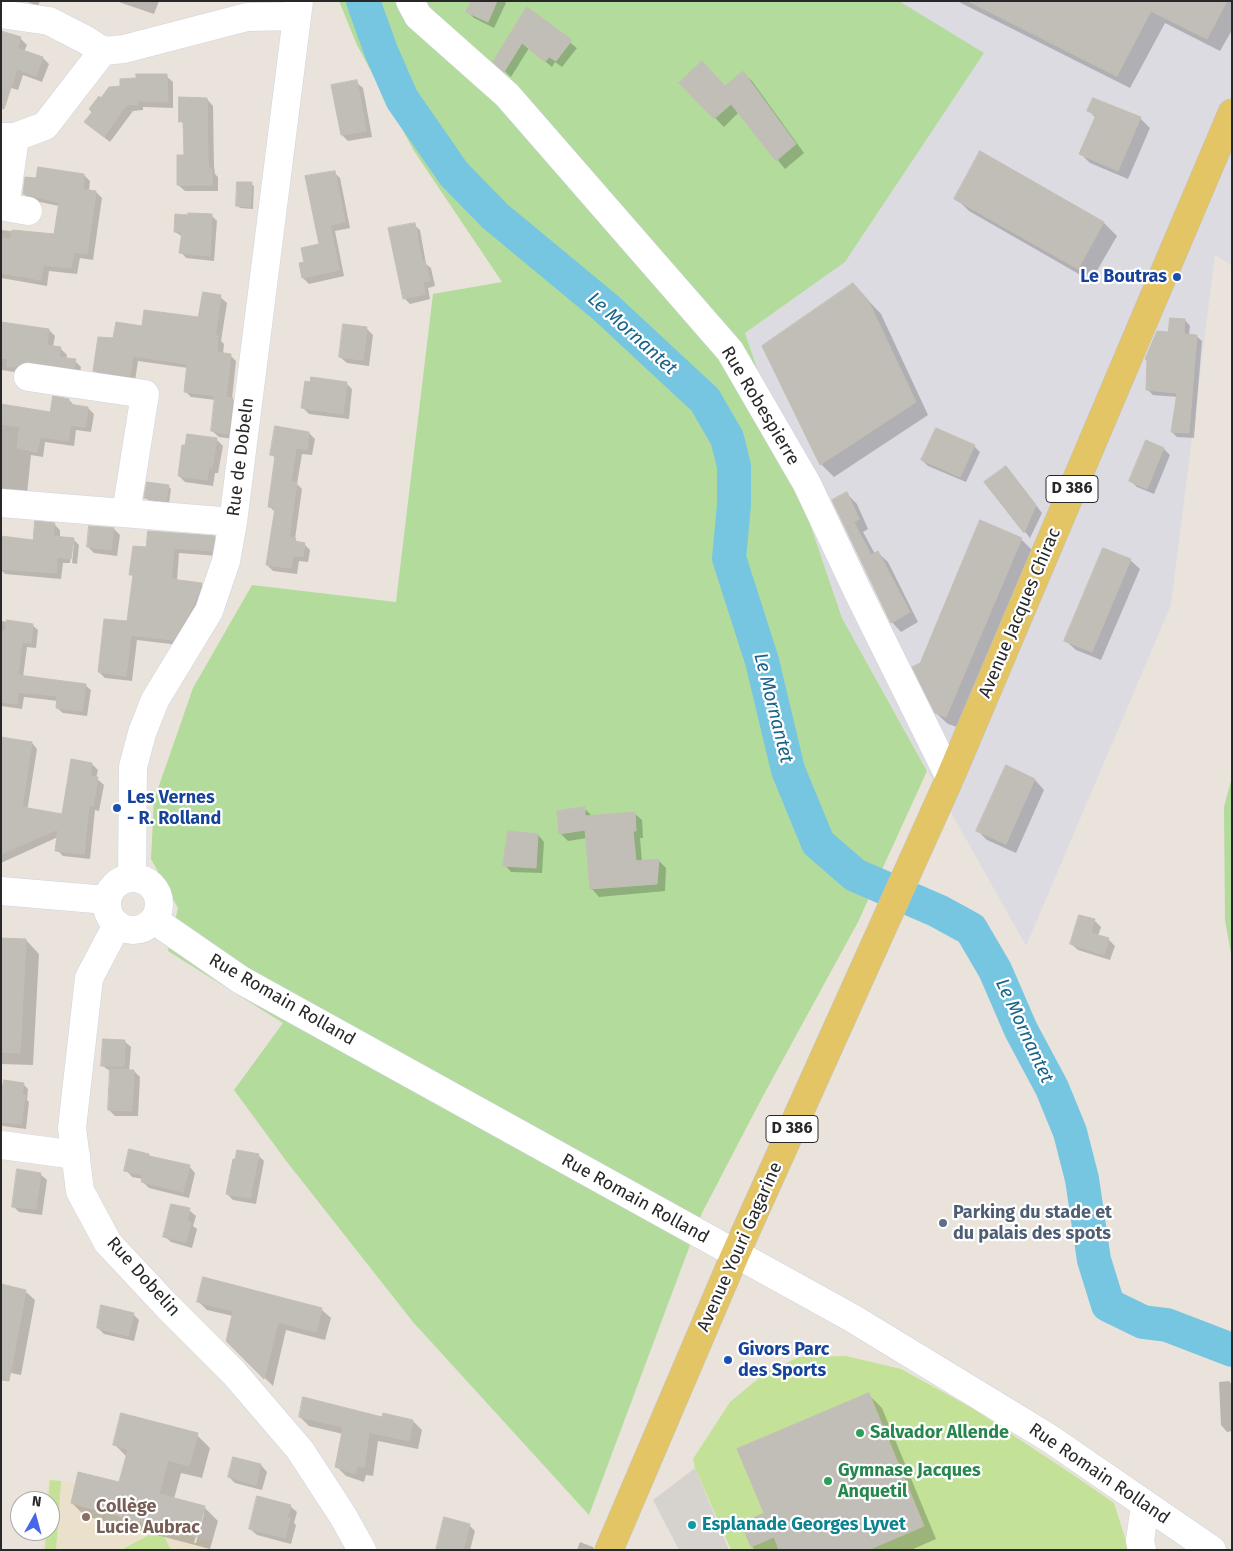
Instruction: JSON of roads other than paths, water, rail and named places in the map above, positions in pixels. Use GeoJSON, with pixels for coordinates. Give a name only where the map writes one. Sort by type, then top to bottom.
{"type":"FeatureCollection","features":[{"type":"Feature","properties":{"kind":"main road","name":"Avenue Jacques Chirac"},"geometry":{"type":"LineString","coordinates":[[912,864],[1232,113]]}},
{"type":"Feature","properties":{"kind":"main road","name":"Avenue Youri Gagarine"},"geometry":{"type":"LineString","coordinates":[[609,1550],[736,1255],[912,864]]}},
{"type":"Feature","properties":{"kind":"street","name":"Rue Robespierre"},"geometry":{"type":"LineString","coordinates":[[410,1],[418,16],[507,95],[730,351],[807,484],[950,778]]}},
{"type":"Feature","properties":{"kind":"street"},"geometry":{"type":"LineString","coordinates":[[1,14],[53,11],[86,40],[103,51],[124,48],[247,17],[298,9]]}},
{"type":"Feature","properties":{"kind":"street","name":"Rue de Dobeln"},"geometry":{"type":"LineString","coordinates":[[132,878],[133,767],[142,733],[155,700],[209,611],[226,561],[233,522],[298,9]]}},
{"type":"Feature","properties":{"kind":"street"},"geometry":{"type":"LineString","coordinates":[[28,211],[5,207],[8,137],[45,126],[103,51]]}},
{"type":"Feature","properties":{"kind":"street"},"geometry":{"type":"LineString","coordinates":[[28,378],[146,394],[126,513]]}},
{"type":"Feature","properties":{"kind":"street"},"geometry":{"type":"LineString","coordinates":[[1,503],[233,522]]}},
{"type":"Feature","properties":{"kind":"street"},"geometry":{"type":"LineString","coordinates":[[132,878],[148,883],[157,894],[159,903],[158,912],[154,920],[147,927],[138,930],[125,929],[112,913],[110,892],[123,880],[132,878]]}},
{"type":"Feature","properties":{"kind":"street"},"geometry":{"type":"LineString","coordinates":[[1,891],[112,913]]}},
{"type":"Feature","properties":{"kind":"street","name":"Rue Dobelin"},"geometry":{"type":"LineString","coordinates":[[112,913],[89,978],[72,1128],[80,1191],[108,1243],[234,1373],[300,1450],[344,1516],[362,1550]]}},
{"type":"Feature","properties":{"kind":"street","name":"Rue Romain Rolland"},"geometry":{"type":"LineString","coordinates":[[154,920],[241,980],[852,1318],[1049,1438],[1212,1550]]}},
{"type":"Feature","properties":{"kind":"street"},"geometry":{"type":"LineString","coordinates":[[1,1145],[76,1154]]}},
{"type":"Feature","properties":{"kind":"street"},"geometry":{"type":"LineString","coordinates":[[1142,1550],[1140,1541],[1145,1505]]}},
{"type":"Feature","properties":{"kind":"waterway","name":"Le Mornantet"},"geometry":{"type":"LineString","coordinates":[[363,1],[381,51],[402,99],[454,174],[495,216],[606,308],[705,400],[727,438],[734,466],[734,505],[729,558],[762,661],[788,770],[818,843],[855,875],[938,911],[971,929],[995,970],[1021,1030],[1052,1088],[1070,1132],[1082,1179],[1094,1260],[1108,1305],[1143,1322],[1167,1325],[1232,1350]]}},
{"type":"Feature","properties":{"kind":"place","name":"Le Boutras"},"geometry":{"type":"Point","coordinates":[1177,277]}},
{"type":"Feature","properties":{"kind":"place","name":"Les Vernes - R. Rolland"},"geometry":{"type":"Point","coordinates":[117,808]}},
{"type":"Feature","properties":{"kind":"place","name":"Parking du stade et du palais des spots"},"geometry":{"type":"Point","coordinates":[943,1223]}},
{"type":"Feature","properties":{"kind":"place","name":"Givors Parc des Sports"},"geometry":{"type":"Point","coordinates":[728,1360]}},
{"type":"Feature","properties":{"kind":"place","name":"Salvador Allende"},"geometry":{"type":"Point","coordinates":[860,1433]}},
{"type":"Feature","properties":{"kind":"place","name":"Gymnase Jacques Anquetil"},"geometry":{"type":"Point","coordinates":[828,1481]}},
{"type":"Feature","properties":{"kind":"place","name":"Collège Lucie Aubrac"},"geometry":{"type":"Point","coordinates":[86,1517]}},
{"type":"Feature","properties":{"kind":"place","name":"Esplanade Georges Lyvet"},"geometry":{"type":"Point","coordinates":[692,1525]}}]}
